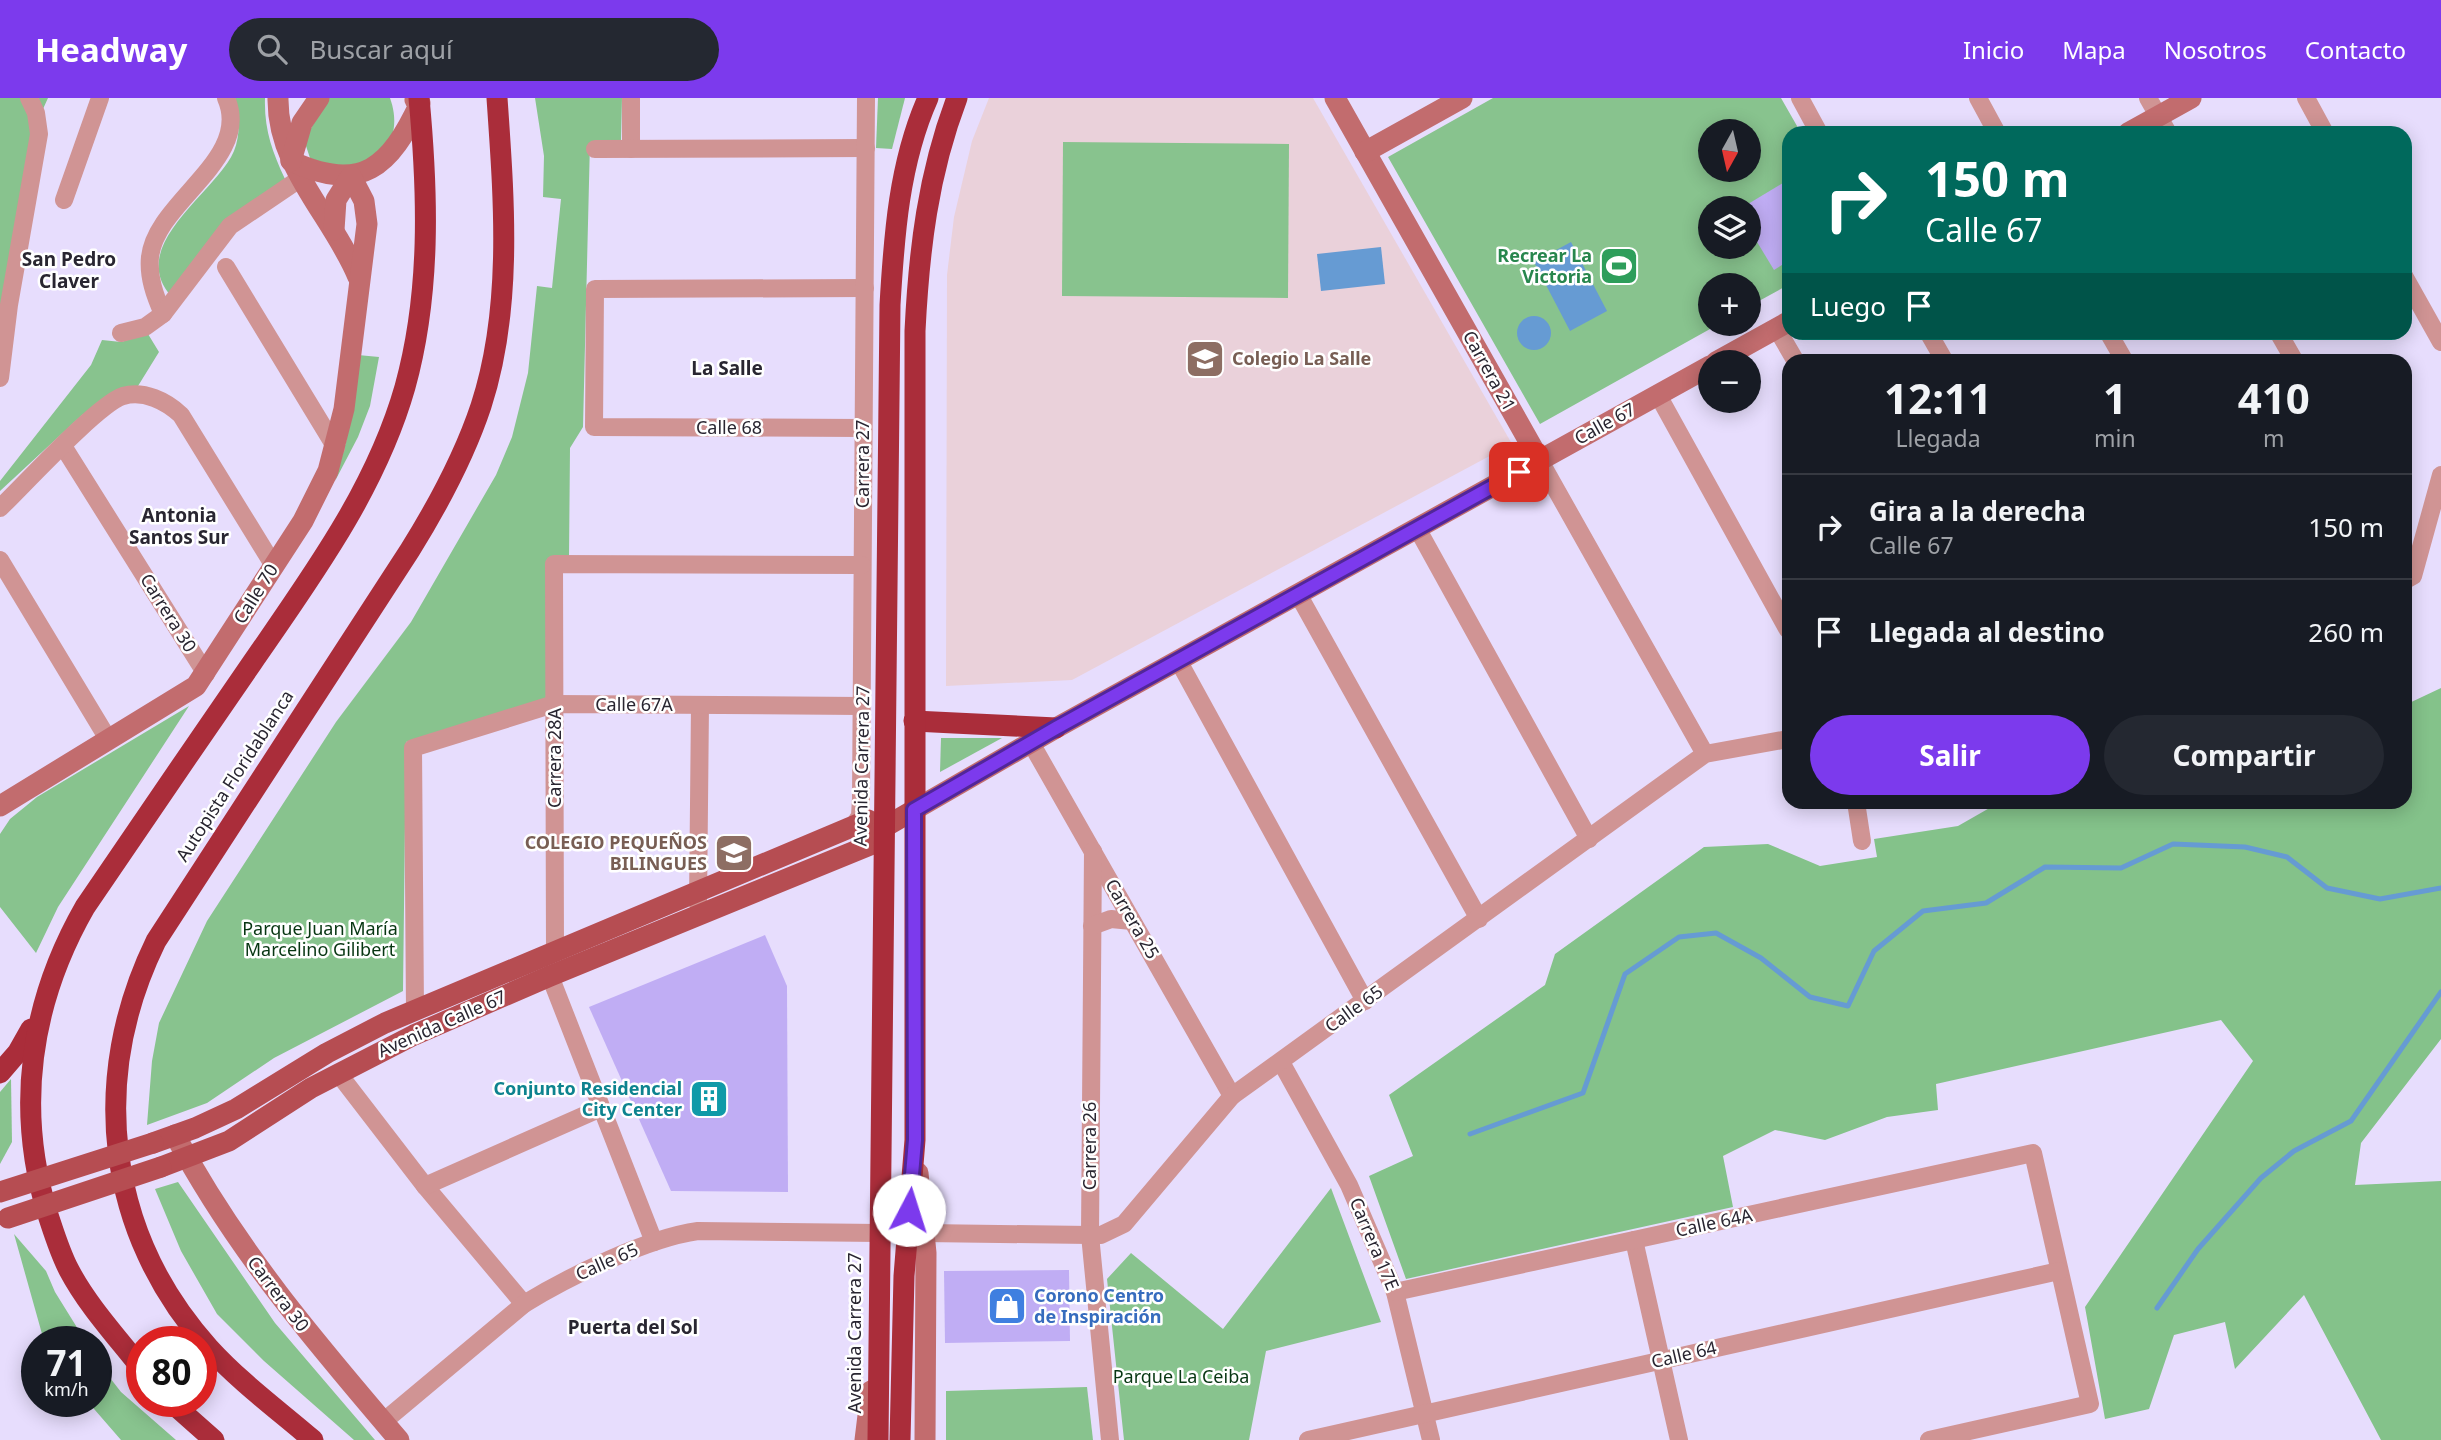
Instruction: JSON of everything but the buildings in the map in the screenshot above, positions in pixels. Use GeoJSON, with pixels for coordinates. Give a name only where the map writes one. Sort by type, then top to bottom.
{"type":"FeatureCollection","features":[{"type":"Feature","properties":{"kind":"highway","name":"Autopista Floridablanca"},"geometry":{"type":"LineString","coordinates":[[313,1440],[210,1348],[167,1290],[146,1248],[118,1159],[116,1098],[120,1045],[132,996],[156,941],[417,540],[448,484],[466,444],[481,405],[491,365],[502,292],[503,204],[498,98]]}},
{"type":"Feature","properties":{"kind":"highway","name":"Avenida Carrera 27"},"geometry":{"type":"LineString","coordinates":[[878,1440],[890,294],[900,199],[911,148],[928,98]]}},
{"type":"Feature","properties":{"kind":"highway"},"geometry":{"type":"LineString","coordinates":[[901,1440],[904,1276],[915,1140],[914,372],[918,275],[928,191],[957,98]]}},
{"type":"Feature","properties":{"kind":"highway"},"geometry":{"type":"LineString","coordinates":[[126,1349],[68,1270],[41,1193],[34,1158],[30,1099],[34,1041],[40,1012],[56,963],[85,907],[314,573],[352,511],[379,457],[405,388],[419,313],[426,224],[417,100]]}},
{"type":"Feature","properties":{"kind":"highway"},"geometry":{"type":"LineString","coordinates":[[914,721],[1056,728]]}},
{"type":"Feature","properties":{"kind":"highway"},"geometry":{"type":"LineString","coordinates":[[0,1073],[18,1052],[40,1012]]}},
{"type":"Feature","properties":{"kind":"highway"},"geometry":{"type":"LineString","coordinates":[[188,1417],[214,1440]]}},
{"type":"Feature","properties":{"kind":"main road","name":"Avenida Calle 67"},"geometry":{"type":"LineString","coordinates":[[4,1220],[160,1167],[240,1135],[338,1073],[414,1035],[550,976],[870,845],[883,828],[914,810]]}},
{"type":"Feature","properties":{"kind":"main road","name":"Avenida Calle 67"},"geometry":{"type":"LineString","coordinates":[[0,1192],[175,1135],[236,1109],[327,1053],[415,1010],[868,820],[883,828]]}},
{"type":"Feature","properties":{"kind":"street"},"geometry":{"type":"LineString","coordinates":[[0,378],[9,305],[38,134],[36,113],[29,98]]}},
{"type":"Feature","properties":{"kind":"street"},"geometry":{"type":"LineString","coordinates":[[64,200],[100,98]]}},
{"type":"Feature","properties":{"kind":"street"},"geometry":{"type":"LineString","coordinates":[[278,98],[280,131],[296,169],[334,230],[358,277]]}},
{"type":"Feature","properties":{"kind":"street"},"geometry":{"type":"LineString","coordinates":[[121,333],[145,327],[163,314],[230,226],[296,169],[302,123],[319,98]]}},
{"type":"Feature","properties":{"kind":"street"},"geometry":{"type":"LineString","coordinates":[[631,98],[631,149]]}},
{"type":"Feature","properties":{"kind":"street","name":"Carrera 27"},"geometry":{"type":"LineString","coordinates":[[852,828],[860,816],[861,808],[866,98]]}},
{"type":"Feature","properties":{"kind":"street","name":"Carrera 21"},"geometry":{"type":"LineString","coordinates":[[1335,98],[1705,754]]}},
{"type":"Feature","properties":{"kind":"street"},"geometry":{"type":"LineString","coordinates":[[1365,152],[1462,98]]}},
{"type":"Feature","properties":{"kind":"street"},"geometry":{"type":"LineString","coordinates":[[1800,98],[1815,126]]}},
{"type":"Feature","properties":{"kind":"street"},"geometry":{"type":"LineString","coordinates":[[1978,98],[1993,126]]}},
{"type":"Feature","properties":{"kind":"street"},"geometry":{"type":"LineString","coordinates":[[2140,126],[2191,98]]}},
{"type":"Feature","properties":{"kind":"street"},"geometry":{"type":"LineString","coordinates":[[2306,98],[2321,126]]}},
{"type":"Feature","properties":{"kind":"street"},"geometry":{"type":"LineString","coordinates":[[296,169],[351,176],[377,166],[395,150],[417,100]]}},
{"type":"Feature","properties":{"kind":"street"},"geometry":{"type":"LineString","coordinates":[[163,314],[153,289],[150,254],[167,218],[216,161],[229,127],[228,105]]}},
{"type":"Feature","properties":{"kind":"street"},"geometry":{"type":"LineString","coordinates":[[595,149],[866,148]]}},
{"type":"Feature","properties":{"kind":"street"},"geometry":{"type":"LineString","coordinates":[[334,230],[336,200],[351,176]]}},
{"type":"Feature","properties":{"kind":"street","name":"Calle 70"},"geometry":{"type":"LineString","coordinates":[[2,800],[188,691],[206,674],[313,503],[336,448],[345,400],[367,212],[351,176]]}},
{"type":"Feature","properties":{"kind":"street"},"geometry":{"type":"LineString","coordinates":[[226,267],[336,448]]}},
{"type":"Feature","properties":{"kind":"street","name":"Calle 68"},"geometry":{"type":"LineString","coordinates":[[863,428],[594,428],[594,289],[865,288]]}},
{"type":"Feature","properties":{"kind":"street"},"geometry":{"type":"LineString","coordinates":[[2412,290],[2441,342]]}},
{"type":"Feature","properties":{"kind":"street"},"geometry":{"type":"LineString","coordinates":[[1738,350],[1782,326]]}},
{"type":"Feature","properties":{"kind":"street","name":"Calle 67"},"geometry":{"type":"LineString","coordinates":[[914,810],[1056,728],[1698,373]]}},
{"type":"Feature","properties":{"kind":"street"},"geometry":{"type":"LineString","coordinates":[[0,508],[101,410],[122,397],[140,395],[170,405],[181,415],[274,566]]}},
{"type":"Feature","properties":{"kind":"street"},"geometry":{"type":"LineString","coordinates":[[1658,395],[1782,619]]}},
{"type":"Feature","properties":{"kind":"street","name":"Carrera 30"},"geometry":{"type":"LineString","coordinates":[[63,446],[206,674]]}},
{"type":"Feature","properties":{"kind":"street"},"geometry":{"type":"LineString","coordinates":[[2412,558],[2441,475]]}},
{"type":"Feature","properties":{"kind":"street"},"geometry":{"type":"LineString","coordinates":[[1417,528],[1589,839]]}},
{"type":"Feature","properties":{"kind":"street"},"geometry":{"type":"LineString","coordinates":[[0,560],[108,739]]}},
{"type":"Feature","properties":{"kind":"street","name":"Carrera 28A"},"geometry":{"type":"LineString","coordinates":[[555,951],[554,564],[862,565]]}},
{"type":"Feature","properties":{"kind":"street"},"geometry":{"type":"LineString","coordinates":[[1298,594],[1479,919]]}},
{"type":"Feature","properties":{"kind":"street"},"geometry":{"type":"LineString","coordinates":[[1178,660],[1365,1002]]}},
{"type":"Feature","properties":{"kind":"street","name":"Calle 67A"},"geometry":{"type":"LineString","coordinates":[[415,1010],[413,748],[554,704],[861,706]]}},
{"type":"Feature","properties":{"kind":"street"},"geometry":{"type":"LineString","coordinates":[[698,915],[700,705]]}},
{"type":"Feature","properties":{"kind":"street","name":"Calle 65"},"geometry":{"type":"LineString","coordinates":[[924,1233],[1101,1235],[1124,1224],[1232,1096],[1705,754],[1782,740]]}},
{"type":"Feature","properties":{"kind":"street","name":"Carrera 25"},"geometry":{"type":"LineString","coordinates":[[1031,743],[1232,1096]]}},
{"type":"Feature","properties":{"kind":"street"},"geometry":{"type":"LineString","coordinates":[[1857,809],[1862,841]]}},
{"type":"Feature","properties":{"kind":"street","name":"Carrera 26"},"geometry":{"type":"LineString","coordinates":[[1093,851],[1090,1235],[1110,1440]]}},
{"type":"Feature","properties":{"kind":"street"},"geometry":{"type":"LineString","coordinates":[[1092,926],[1111,919],[1132,921]]}},
{"type":"Feature","properties":{"kind":"street"},"geometry":{"type":"LineString","coordinates":[[550,976],[653,1242]]}},
{"type":"Feature","properties":{"kind":"street","name":"Carrera 17E"},"geometry":{"type":"LineString","coordinates":[[1281,1062],[1349,1185],[1395,1292],[1431,1440]]}},
{"type":"Feature","properties":{"kind":"street"},"geometry":{"type":"LineString","coordinates":[[338,1073],[425,1186],[524,1304]]}},
{"type":"Feature","properties":{"kind":"street"},"geometry":{"type":"LineString","coordinates":[[425,1186],[601,1108]]}},
{"type":"Feature","properties":{"kind":"street","name":"Carrera 30"},"geometry":{"type":"LineString","coordinates":[[175,1135],[216,1208],[274,1291],[398,1440]]}},
{"type":"Feature","properties":{"kind":"street"},"geometry":{"type":"LineString","coordinates":[[915,1140],[926,1269],[925,1440]]}},
{"type":"Feature","properties":{"kind":"street","name":"Calle 64A"},"geometry":{"type":"LineString","coordinates":[[1395,1292],[2033,1153],[2059,1271]]}},
{"type":"Feature","properties":{"kind":"street","name":"Calle 65"},"geometry":{"type":"LineString","coordinates":[[383,1422],[524,1304],[549,1289],[653,1242],[698,1231],[879,1233]]}},
{"type":"Feature","properties":{"kind":"street"},"geometry":{"type":"LineString","coordinates":[[1634,1240],[1679,1440]]}},
{"type":"Feature","properties":{"kind":"street"},"geometry":{"type":"LineString","coordinates":[[1929,1440],[1999,1432],[2090,1404],[2059,1271]]}},
{"type":"Feature","properties":{"kind":"street","name":"Calle 64"},"geometry":{"type":"LineString","coordinates":[[1308,1440],[2059,1271]]}},
{"type":"Feature","properties":{"kind":"street"},"geometry":{"type":"LineString","coordinates":[[864,1440],[877,1348]]}},
{"type":"Feature","properties":{"kind":"shaded area","name":"Colegio La Salle"},"geometry":{"type":"Polygon","coordinates":[[[989,98],[1313,98],[1512,444],[1072,680],[946,686],[947,275],[954,217],[972,141],[989,98]]]}},
{"type":"Feature","properties":{"kind":"green space"},"geometry":{"type":"Polygon","coordinates":[[[0,98],[48,98],[33,131],[0,322],[0,98]]]}},
{"type":"Feature","properties":{"kind":"green space"},"geometry":{"type":"Polygon","coordinates":[[[234,98],[265,98],[270,140],[285,179],[171,296],[160,277],[159,258],[166,239],[179,220],[224,167],[234,151],[239,124],[234,98]]]}},
{"type":"Feature","properties":{"kind":"green space"},"geometry":{"type":"Polygon","coordinates":[[[329,98],[390,98],[394,129],[384,150],[370,160],[341,170],[310,158],[304,140],[329,98]]]}},
{"type":"Feature","properties":{"kind":"green space","name":"Parque Juan María Marcelino Gilibert"},"geometry":{"type":"Polygon","coordinates":[[[535,98],[622,98],[621,140],[590,142],[583,427],[570,448],[569,557],[548,558],[546,699],[406,742],[403,991],[274,1058],[207,1103],[147,1125],[152,1061],[159,1023],[207,921],[336,722],[411,622],[496,475],[512,437],[528,373],[537,286],[552,288],[561,199],[543,197],[544,156],[535,98]]]}},
{"type":"Feature","properties":{"kind":"green space"},"geometry":{"type":"Polygon","coordinates":[[[878,98],[905,98],[892,149],[876,148],[878,98]]]}},
{"type":"Feature","properties":{"kind":"green space","name":"Recrear La Victoria"},"geometry":{"type":"Polygon","coordinates":[[[1493,98],[1781,98],[1797,126],[1782,126],[1782,288],[1761,300],[1761,273],[1698,273],[1698,336],[1540,424],[1388,157],[1493,98]]]}},
{"type":"Feature","properties":{"kind":"green space"},"geometry":{"type":"Polygon","coordinates":[[[1063,142],[1289,144],[1288,298],[1062,296],[1063,142]]]}},
{"type":"Feature","properties":{"kind":"green space"},"geometry":{"type":"Polygon","coordinates":[[[148,334],[159,352],[138,386],[82,415],[0,491],[0,481],[91,365],[102,340],[121,342],[148,334]]]}},
{"type":"Feature","properties":{"kind":"green space"},"geometry":{"type":"Polygon","coordinates":[[[358,355],[379,357],[370,406],[358,437],[335,481],[346,442],[358,355]]]}},
{"type":"Feature","properties":{"kind":"green space"},"geometry":{"type":"Polygon","coordinates":[[[2441,688],[2441,1039],[2361,1143],[2355,1185],[2441,1181],[2441,1440],[2381,1440],[2304,1295],[2235,1369],[2225,1322],[2174,1335],[2149,1409],[2105,1419],[2085,1307],[2253,1061],[2221,1020],[1936,1084],[1938,1110],[1887,1117],[1825,1140],[1775,1130],[1723,1156],[1733,1207],[1406,1279],[1369,1176],[1413,1156],[1389,1095],[1545,985],[1555,954],[1704,847],[1768,844],[1820,866],[1877,857],[1874,839],[1958,826],[1988,809],[2412,809],[2412,702],[2441,688]]]}},
{"type":"Feature","properties":{"kind":"green space"},"geometry":{"type":"Polygon","coordinates":[[[189,706],[58,907],[36,953],[0,907],[0,834],[10,819],[37,797],[189,706]]]}},
{"type":"Feature","properties":{"kind":"green space"},"geometry":{"type":"Polygon","coordinates":[[[941,738],[1002,738],[940,772],[941,738]]]}},
{"type":"Feature","properties":{"kind":"green space"},"geometry":{"type":"Polygon","coordinates":[[[11,1079],[12,1142],[0,1164],[0,1092],[11,1079]]]}},
{"type":"Feature","properties":{"kind":"green space"},"geometry":{"type":"Polygon","coordinates":[[[178,1182],[275,1323],[375,1440],[354,1440],[264,1361],[217,1314],[181,1251],[155,1189],[178,1182]]]}},
{"type":"Feature","properties":{"kind":"green space","name":"Parque La Ceiba"},"geometry":{"type":"Polygon","coordinates":[[[1331,1188],[1381,1322],[1266,1351],[1249,1440],[1124,1440],[1107,1279],[1131,1253],[1223,1329],[1331,1188]]]}},
{"type":"Feature","properties":{"kind":"green space"},"geometry":{"type":"Polygon","coordinates":[[[14,1234],[46,1271],[55,1292],[76,1326],[40,1326],[14,1234]]]}},
{"type":"Feature","properties":{"kind":"green space"},"geometry":{"type":"Polygon","coordinates":[[[112,1380],[126,1396],[126,1417],[150,1417],[176,1440],[121,1440],[101,1417],[112,1417],[112,1380]]]}},
{"type":"Feature","properties":{"kind":"green space"},"geometry":{"type":"Polygon","coordinates":[[[1087,1387],[1093,1440],[946,1440],[946,1391],[1087,1387]]]}},
{"type":"Feature","properties":{"kind":"water"},"geometry":{"type":"Polygon","coordinates":[[[1571,242],[1607,311],[1570,331],[1534,262],[1571,242]]]}},
{"type":"Feature","properties":{"kind":"water"},"geometry":{"type":"Polygon","coordinates":[[[1381,247],[1385,284],[1321,291],[1317,254],[1381,247]]]}},
{"type":"Feature","properties":{"kind":"water"},"geometry":{"type":"Polygon","coordinates":[[[1534,316],[1546,321],[1551,333],[1546,345],[1534,350],[1522,345],[1517,333],[1522,321],[1534,316]]]}},
{"type":"Feature","properties":{"kind":"waterway"},"geometry":{"type":"LineString","coordinates":[[1470,1134],[1583,1093],[1625,974],[1679,937],[1716,933],[1761,958],[1810,997],[1848,1006],[1874,951],[1923,911],[1986,903],[2045,867],[2121,868],[2173,844],[2245,847],[2287,857],[2327,888],[2380,899],[2441,888]]}},
{"type":"Feature","properties":{"kind":"waterway"},"geometry":{"type":"LineString","coordinates":[[2157,1308],[2198,1249],[2261,1178],[2294,1151],[2351,1121],[2441,992]]}},
{"type":"Feature","properties":{"kind":"place","name":"Recrear La Victoria"},"geometry":{"type":"Point","coordinates":[1619,266]}},
{"type":"Feature","properties":{"kind":"place","name":"Colegio La Salle"},"geometry":{"type":"Point","coordinates":[1205,359]}},
{"type":"Feature","properties":{"kind":"place","name":"COLEGIO PEQUEÑOS BILINGUES"},"geometry":{"type":"Point","coordinates":[734,853]}},
{"type":"Feature","properties":{"kind":"place","name":"Conjunto Residencial City Center"},"geometry":{"type":"Point","coordinates":[709,1099]}},
{"type":"Feature","properties":{"kind":"place","name":"Corono Centro de Inspiración"},"geometry":{"type":"Point","coordinates":[1007,1306]}},
{"type":"Feature","properties":{"kind":"district","name":"San Pedro Claver"},"geometry":{"type":"Point","coordinates":[69,270]}},
{"type":"Feature","properties":{"kind":"district","name":"La Salle"},"geometry":{"type":"Point","coordinates":[727,368]}},
{"type":"Feature","properties":{"kind":"district","name":"Antonia Santos Sur"},"geometry":{"type":"Point","coordinates":[179,526]}},
{"type":"Feature","properties":{"kind":"district","name":"Puerta del Sol"},"geometry":{"type":"Point","coordinates":[633,1327]}},
{"type":"Feature","properties":{"kind":"route"},"geometry":{"type":"LineString","coordinates":[[909,1210],[915,1140],[914,810],[1056,728],[1519,472]]}}]}
